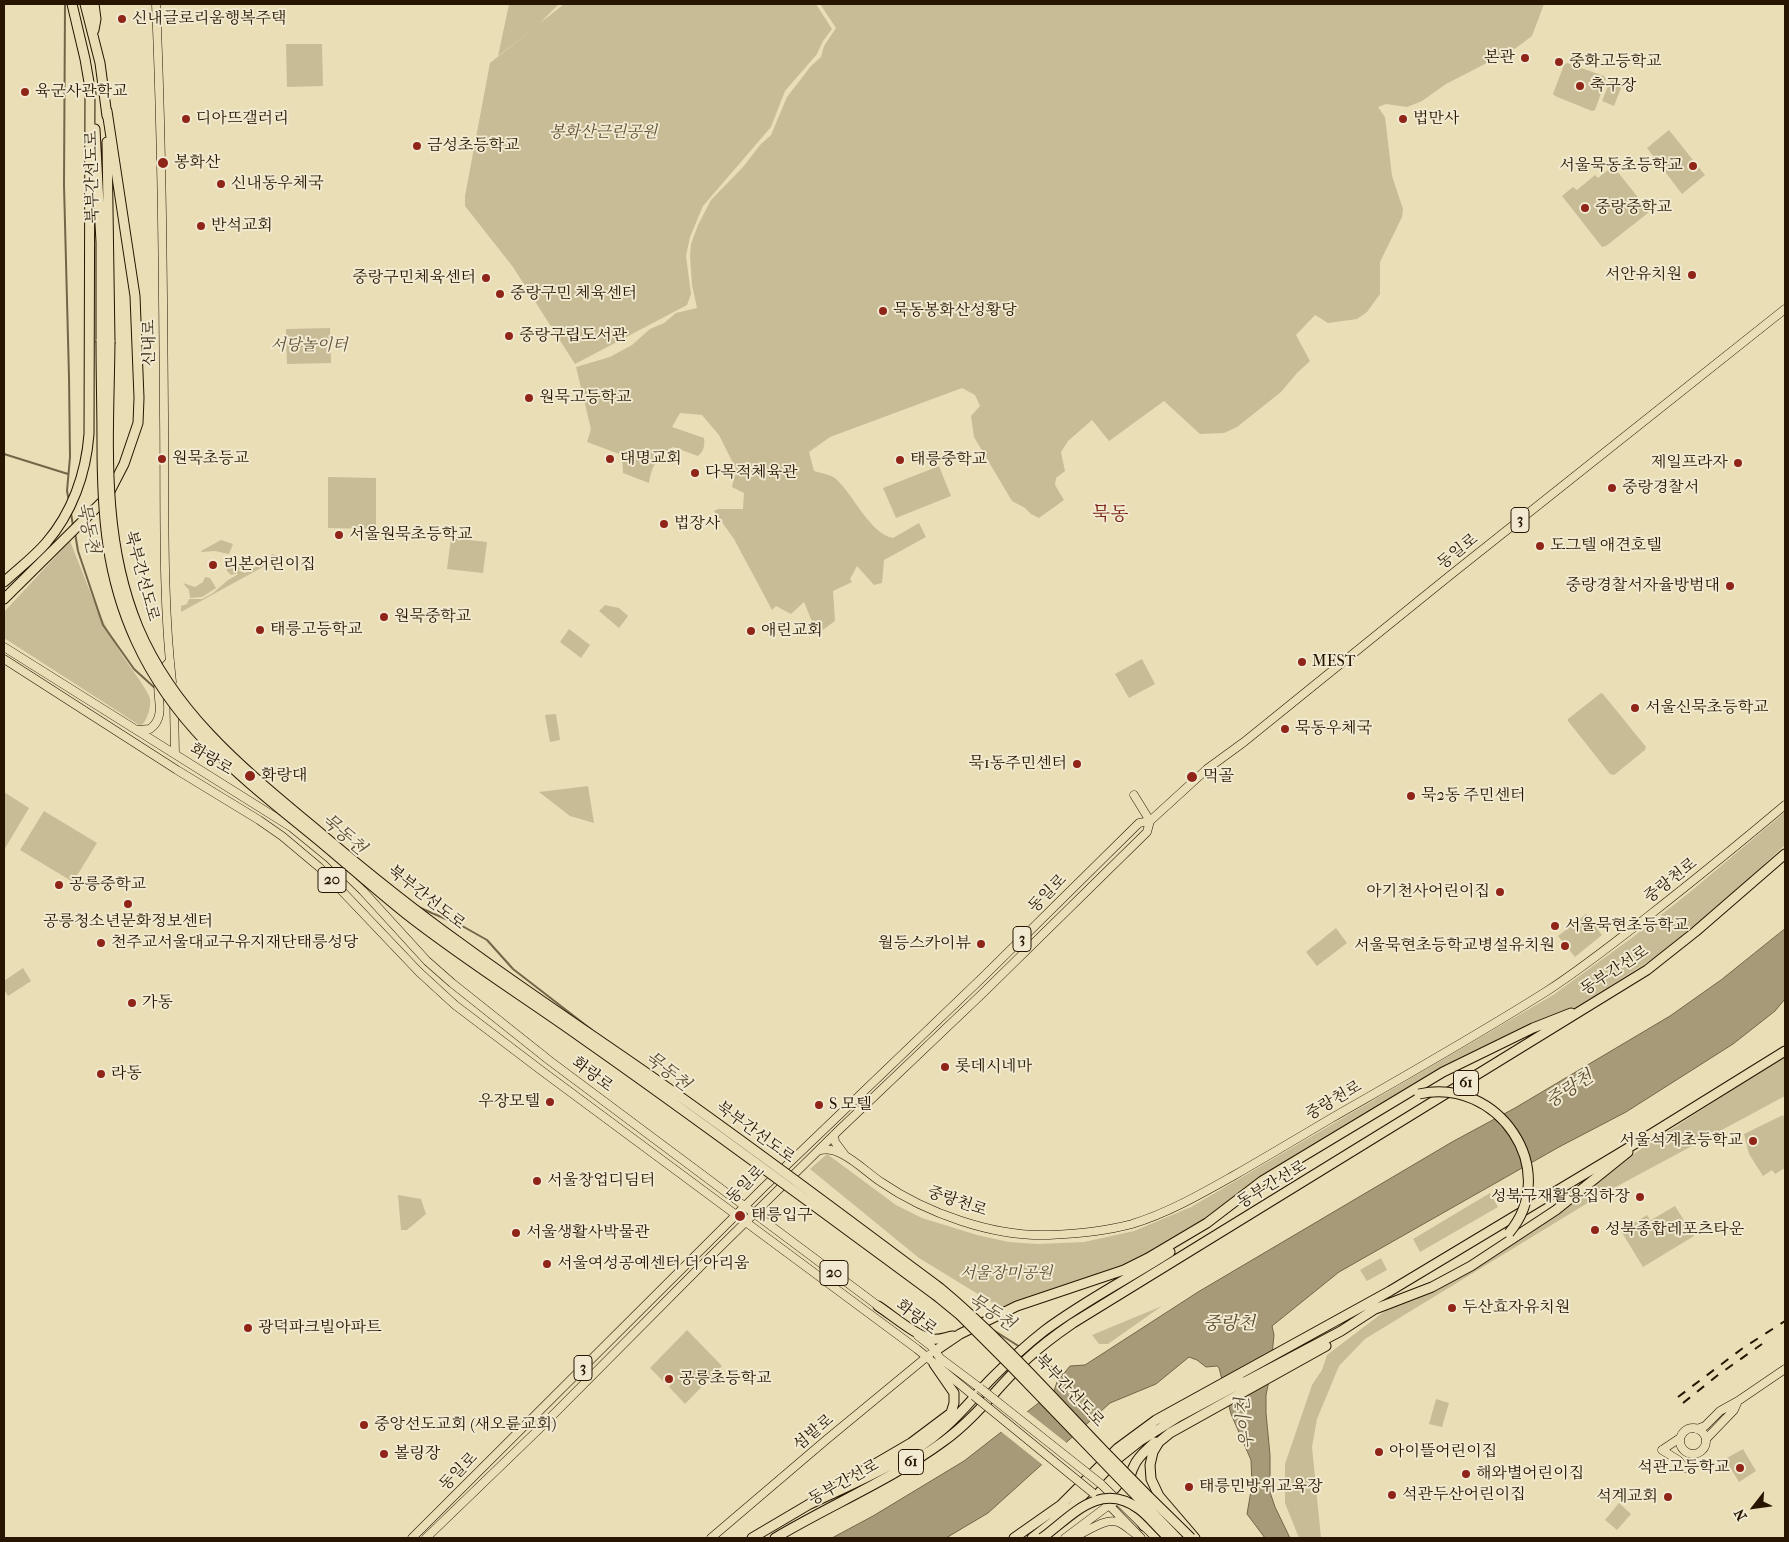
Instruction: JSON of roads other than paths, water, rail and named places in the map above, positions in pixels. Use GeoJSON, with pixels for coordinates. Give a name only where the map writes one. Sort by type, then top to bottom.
{"type":"FeatureCollection","features":[{"type":"Feature","properties":{"kind":"highway","name":"북부간선도로"},"geometry":{"type":"LineString","coordinates":[[72,4],[78,22],[90,89],[96,145],[101,223],[109,502],[112,534],[128,601],[146,644],[163,675],[197,722],[230,757],[257,780],[356,863],[462,945],[651,1076],[966,1309],[1018,1358],[1105,1452],[1191,1538]]}},
{"type":"Feature","properties":{"kind":"highway","name":"북부간선도로"},"geometry":{"type":"LineString","coordinates":[[85,4],[100,63],[107,111],[102,497],[109,556],[120,601],[137,645],[166,696],[187,723],[212,750],[405,913],[776,1177],[960,1315],[1177,1538]]}},
{"type":"Feature","properties":{"kind":"highway"},"geometry":{"type":"LineString","coordinates":[[93,33],[96,20],[94,4]]}},
{"type":"Feature","properties":{"kind":"highway"},"geometry":{"type":"LineString","coordinates":[[4,582],[46,544],[62,521],[73,501],[87,457],[89,434],[90,89]]}},
{"type":"Feature","properties":{"kind":"highway"},"geometry":{"type":"LineString","coordinates":[[4,599],[107,497],[124,464],[138,423],[139,398],[135,296],[107,111]]}},
{"type":"Feature","properties":{"kind":"highway","name":"동부간선로"},"geometry":{"type":"LineString","coordinates":[[775,1538],[911,1463],[943,1442],[975,1414],[1024,1356],[1050,1339],[1647,970],[1695,932],[1785,854]]}},
{"type":"Feature","properties":{"kind":"highway"},"geometry":{"type":"LineString","coordinates":[[752,1538],[808,1505],[897,1460],[934,1436],[964,1410],[993,1377],[1024,1356],[1034,1340],[1063,1318],[1169,1253],[1262,1181],[1443,1072],[1533,1028],[1592,1004]]}},
{"type":"Feature","properties":{"kind":"highway"},"geometry":{"type":"LineString","coordinates":[[1014,1538],[1061,1505],[1112,1454],[1134,1435],[1189,1406],[1390,1291],[1785,1051]]}},
{"type":"Feature","properties":{"kind":"highway"},"geometry":{"type":"LineString","coordinates":[[1386,1108],[1419,1094],[1446,1092],[1469,1096],[1496,1112],[1514,1133],[1524,1155],[1528,1184],[1522,1209],[1509,1233],[1486,1256]]}},
{"type":"Feature","properties":{"kind":"highway"},"geometry":{"type":"LineString","coordinates":[[1032,1538],[1072,1507],[1116,1460],[1130,1448],[1189,1406],[1239,1385],[1341,1331],[1375,1309],[1398,1301],[1451,1277],[1556,1210],[1609,1169],[1643,1139]]}},
{"type":"Feature","properties":{"kind":"highway"},"geometry":{"type":"LineString","coordinates":[[935,1351],[960,1334],[1017,1306],[1134,1265],[1166,1249],[1207,1222]]}},
{"type":"Feature","properties":{"kind":"highway"},"geometry":{"type":"LineString","coordinates":[[1195,1538],[1154,1488],[1150,1468],[1152,1454],[1156,1446],[1170,1432],[1330,1344],[1398,1301]]}},
{"type":"Feature","properties":{"kind":"highway"},"geometry":{"type":"LineString","coordinates":[[878,1306],[930,1339],[960,1334]]}},
{"type":"Feature","properties":{"kind":"highway"},"geometry":{"type":"LineString","coordinates":[[1239,1385],[1267,1360]]}},
{"type":"Feature","properties":{"kind":"highway"},"geometry":{"type":"LineString","coordinates":[[808,1505],[838,1484],[912,1443],[949,1415],[954,1406],[954,1393],[934,1364]]}},
{"type":"Feature","properties":{"kind":"highway"},"geometry":{"type":"LineString","coordinates":[[1109,1505],[1118,1500],[1128,1488],[1133,1468],[1138,1459],[1189,1406]]}},
{"type":"Feature","properties":{"kind":"highway"},"geometry":{"type":"LineString","coordinates":[[1130,1480],[1130,1491],[1135,1510],[1144,1526]]}},
{"type":"Feature","properties":{"kind":"highway"},"geometry":{"type":"LineString","coordinates":[[1042,1538],[1082,1506],[1095,1500],[1107,1498],[1121,1500],[1136,1507],[1169,1538]]}},
{"type":"Feature","properties":{"kind":"main road","name":"신내로"},"geometry":{"type":"LineString","coordinates":[[156,4],[163,208],[165,557],[175,721],[175,754]]}},
{"type":"Feature","properties":{"kind":"main road","name":"동일로"},"geometry":{"type":"LineString","coordinates":[[412,1538],[736,1214],[1004,957],[1139,823],[1150,821],[1207,769],[1244,742],[1785,309]]}},
{"type":"Feature","properties":{"kind":"main road","name":"화랑로"},"geometry":{"type":"LineString","coordinates":[[4,647],[291,827],[329,858],[427,961],[452,983],[550,1061],[929,1345],[940,1358],[1102,1484],[1156,1538]]}},
{"type":"Feature","properties":{"kind":"main road","name":"화랑로"},"geometry":{"type":"LineString","coordinates":[[4,659],[282,836],[319,867],[419,972],[455,1005],[926,1357],[1109,1505],[1139,1536]]}},
{"type":"Feature","properties":{"kind":"main road"},"geometry":{"type":"LineString","coordinates":[[136,730],[150,729],[157,722],[160,715],[159,678],[170,661]]}},
{"type":"Feature","properties":{"kind":"main road"},"geometry":{"type":"LineString","coordinates":[[1134,795],[1150,821]]}},
{"type":"Feature","properties":{"kind":"main road","name":"중랑천로"},"geometry":{"type":"LineString","coordinates":[[847,1157],[901,1195],[927,1208],[980,1226],[1012,1232],[1046,1235],[1082,1233],[1132,1224],[1160,1214],[1232,1177],[1406,1076],[1548,990],[1686,887],[1785,804]]}},
{"type":"Feature","properties":{"kind":"main road","name":"동일로"},"geometry":{"type":"LineString","coordinates":[[426,1538],[538,1430],[805,1163],[984,992],[1147,832],[1150,821]]}},
{"type":"Feature","properties":{"kind":"main road"},"geometry":{"type":"LineString","coordinates":[[1125,838],[1133,835],[1135,838],[1132,846]]}},
{"type":"Feature","properties":{"kind":"main road"},"geometry":{"type":"LineString","coordinates":[[1004,957],[1000,965],[1001,968],[1011,965]]}},
{"type":"Feature","properties":{"kind":"main road"},"geometry":{"type":"LineString","coordinates":[[976,984],[984,980],[987,981],[988,984],[984,992]]}},
{"type":"Feature","properties":{"kind":"main road"},"geometry":{"type":"LineString","coordinates":[[922,1036],[921,1046],[930,1044]]}},
{"type":"Feature","properties":{"kind":"main road"},"geometry":{"type":"LineString","coordinates":[[834,1135],[838,1147],[847,1157]]}},
{"type":"Feature","properties":{"kind":"main road"},"geometry":{"type":"LineString","coordinates":[[818,1151],[828,1149],[847,1157]]}},
{"type":"Feature","properties":{"kind":"main road","name":"섬밭로"},"geometry":{"type":"LineString","coordinates":[[711,1538],[826,1440],[935,1351]]}},
{"type":"Feature","properties":{"kind":"main road"},"geometry":{"type":"LineString","coordinates":[[1662,1450],[1680,1438],[1685,1431],[1705,1426],[1720,1411],[1738,1401],[1785,1368]]}},
{"type":"Feature","properties":{"kind":"main road"},"geometry":{"type":"LineString","coordinates":[[1706,1439],[1736,1408],[1738,1401]]}},
{"type":"Feature","properties":{"kind":"main road"},"geometry":{"type":"LineString","coordinates":[[1662,1450],[1674,1447],[1690,1454],[1698,1454],[1705,1447],[1706,1439],[1702,1432],[1697,1429]]}},
{"type":"Feature","properties":{"kind":"main road"},"geometry":{"type":"LineString","coordinates":[[1680,1438],[1682,1449]]}},
{"type":"Feature","properties":{"kind":"main road"},"geometry":{"type":"LineString","coordinates":[[1662,1450],[1678,1460],[1685,1468]]}},
{"type":"Feature","properties":{"kind":"main road"},"geometry":{"type":"LineString","coordinates":[[1065,1538],[1109,1505]]}},
{"type":"Feature","properties":{"kind":"main road"},"geometry":{"type":"LineString","coordinates":[[1072,1538],[1112,1521],[1119,1522],[1139,1536]]}},
{"type":"Feature","properties":{"kind":"water","name":"중랑천"},"geometry":{"type":"Polygon","coordinates":[[[1785,929],[1785,999],[1775,1011],[1733,1044],[1626,1112],[1559,1147],[1339,1272],[1272,1326],[1274,1335],[1266,1395],[1270,1455],[1270,1492],[1290,1538],[1265,1538],[1247,1514],[1252,1485],[1251,1460],[1231,1414],[1219,1368],[1217,1366],[1206,1367],[1189,1357],[1156,1384],[1110,1403],[988,1513],[946,1538],[832,1538],[873,1516],[964,1461],[1054,1391],[1057,1382],[1070,1366],[1085,1365],[1198,1292],[1670,1016],[1721,980],[1785,929]]]}},
{"type":"Feature","properties":{"kind":"waterway","name":"묵동천"},"geometry":{"type":"LineString","coordinates":[[65,4],[64,185],[69,377],[70,457],[67,491],[69,501]]}},
{"type":"Feature","properties":{"kind":"waterway"},"geometry":{"type":"LineString","coordinates":[[4,454],[68,474]]}},
{"type":"Feature","properties":{"kind":"waterway","name":"묵동천"},"geometry":{"type":"LineString","coordinates":[[71,513],[73,526]]}},
{"type":"Feature","properties":{"kind":"waterway","name":"묵동천"},"geometry":{"type":"LineString","coordinates":[[75,533],[78,551],[103,625],[134,669],[156,689]]}},
{"type":"Feature","properties":{"kind":"waterway","name":"묵동천"},"geometry":{"type":"LineString","coordinates":[[416,906],[464,927],[487,940],[513,969],[592,1030]]}},
{"type":"Feature","properties":{"kind":"waterway","name":"묵동천"},"geometry":{"type":"LineString","coordinates":[[990,1328],[1020,1347]]}},
{"type":"Feature","properties":{"kind":"waterway","name":"묵동천"},"geometry":{"type":"LineString","coordinates":[[1034,1356],[1064,1375]]}},
{"type":"Feature","properties":{"kind":"railway"},"geometry":{"type":"LineString","coordinates":[[1678,1397],[1743,1348],[1785,1321]]}},
{"type":"Feature","properties":{"kind":"railway"},"geometry":{"type":"LineString","coordinates":[[1683,1403],[1762,1344]]}},
{"type":"Feature","properties":{"kind":"place","name":"신내글로리움행복주택"},"geometry":{"type":"Point","coordinates":[122,19]}},
{"type":"Feature","properties":{"kind":"place","name":"본관"},"geometry":{"type":"Point","coordinates":[1525,58]}},
{"type":"Feature","properties":{"kind":"place","name":"중화고등학교"},"geometry":{"type":"Point","coordinates":[1559,62]}},
{"type":"Feature","properties":{"kind":"place","name":"축구장"},"geometry":{"type":"Point","coordinates":[1580,86]}},
{"type":"Feature","properties":{"kind":"place","name":"육군사관학교"},"geometry":{"type":"Point","coordinates":[25,92]}},
{"type":"Feature","properties":{"kind":"place","name":"디아뜨갤러리"},"geometry":{"type":"Point","coordinates":[186,119]}},
{"type":"Feature","properties":{"kind":"place","name":"법만사"},"geometry":{"type":"Point","coordinates":[1403,119]}},
{"type":"Feature","properties":{"kind":"place","name":"금성초등학교"},"geometry":{"type":"Point","coordinates":[417,146]}},
{"type":"Feature","properties":{"kind":"place","name":"봉화산"},"geometry":{"type":"Point","coordinates":[163,163]}},
{"type":"Feature","properties":{"kind":"place","name":"서울묵동초등학교"},"geometry":{"type":"Point","coordinates":[1693,166]}},
{"type":"Feature","properties":{"kind":"place","name":"신내동우체국"},"geometry":{"type":"Point","coordinates":[221,184]}},
{"type":"Feature","properties":{"kind":"place","name":"중랑중학교"},"geometry":{"type":"Point","coordinates":[1585,208]}},
{"type":"Feature","properties":{"kind":"place","name":"반석교회"},"geometry":{"type":"Point","coordinates":[201,226]}},
{"type":"Feature","properties":{"kind":"place","name":"서안유치원"},"geometry":{"type":"Point","coordinates":[1692,275]}},
{"type":"Feature","properties":{"kind":"place","name":"중랑구민체육센터"},"geometry":{"type":"Point","coordinates":[486,278]}},
{"type":"Feature","properties":{"kind":"place","name":"중랑구민 체육센터"},"geometry":{"type":"Point","coordinates":[500,294]}},
{"type":"Feature","properties":{"kind":"place","name":"묵동봉화산성황당"},"geometry":{"type":"Point","coordinates":[883,311]}},
{"type":"Feature","properties":{"kind":"place","name":"중랑구립도서관"},"geometry":{"type":"Point","coordinates":[509,336]}},
{"type":"Feature","properties":{"kind":"place","name":"원묵고등학교"},"geometry":{"type":"Point","coordinates":[529,398]}},
{"type":"Feature","properties":{"kind":"place","name":"원묵초등교"},"geometry":{"type":"Point","coordinates":[162,459]}},
{"type":"Feature","properties":{"kind":"place","name":"대명교회"},"geometry":{"type":"Point","coordinates":[610,459]}},
{"type":"Feature","properties":{"kind":"place","name":"태릉중학교"},"geometry":{"type":"Point","coordinates":[900,460]}},
{"type":"Feature","properties":{"kind":"place","name":"제일프라자"},"geometry":{"type":"Point","coordinates":[1738,463]}},
{"type":"Feature","properties":{"kind":"place","name":"다목적체육관"},"geometry":{"type":"Point","coordinates":[695,473]}},
{"type":"Feature","properties":{"kind":"place","name":"중랑경찰서"},"geometry":{"type":"Point","coordinates":[1612,488]}},
{"type":"Feature","properties":{"kind":"place","name":"법장사"},"geometry":{"type":"Point","coordinates":[664,524]}},
{"type":"Feature","properties":{"kind":"place","name":"서울원묵초등학교"},"geometry":{"type":"Point","coordinates":[339,535]}},
{"type":"Feature","properties":{"kind":"place","name":"도그텔 애견호텔"},"geometry":{"type":"Point","coordinates":[1540,546]}},
{"type":"Feature","properties":{"kind":"place","name":"리본어린이집"},"geometry":{"type":"Point","coordinates":[213,565]}},
{"type":"Feature","properties":{"kind":"place","name":"중랑경찰서자율방범대"},"geometry":{"type":"Point","coordinates":[1730,586]}},
{"type":"Feature","properties":{"kind":"place","name":"원묵중학교"},"geometry":{"type":"Point","coordinates":[384,617]}},
{"type":"Feature","properties":{"kind":"place","name":"태릉고등학교"},"geometry":{"type":"Point","coordinates":[260,630]}},
{"type":"Feature","properties":{"kind":"place","name":"애린교회"},"geometry":{"type":"Point","coordinates":[751,631]}},
{"type":"Feature","properties":{"kind":"place","name":"MEST"},"geometry":{"type":"Point","coordinates":[1302,662]}},
{"type":"Feature","properties":{"kind":"place","name":"서울신묵초등학교"},"geometry":{"type":"Point","coordinates":[1635,708]}},
{"type":"Feature","properties":{"kind":"place","name":"묵동우체국"},"geometry":{"type":"Point","coordinates":[1285,729]}},
{"type":"Feature","properties":{"kind":"place","name":"묵1동주민센터"},"geometry":{"type":"Point","coordinates":[1077,764]}},
{"type":"Feature","properties":{"kind":"place","name":"화랑대"},"geometry":{"type":"Point","coordinates":[250,776]}},
{"type":"Feature","properties":{"kind":"place","name":"먹골"},"geometry":{"type":"Point","coordinates":[1192,777]}},
{"type":"Feature","properties":{"kind":"place","name":"묵2동 주민센터"},"geometry":{"type":"Point","coordinates":[1411,796]}},
{"type":"Feature","properties":{"kind":"place","name":"공릉중학교"},"geometry":{"type":"Point","coordinates":[59,885]}},
{"type":"Feature","properties":{"kind":"place","name":"아기천사어린이집"},"geometry":{"type":"Point","coordinates":[1500,892]}},
{"type":"Feature","properties":{"kind":"place","name":"공릉청소년문화정보센터"},"geometry":{"type":"Point","coordinates":[128,904]}},
{"type":"Feature","properties":{"kind":"place","name":"서울묵현초등학교"},"geometry":{"type":"Point","coordinates":[1555,926]}},
{"type":"Feature","properties":{"kind":"place","name":"천주교서울대교구유지재단태릉성당"},"geometry":{"type":"Point","coordinates":[101,943]}},
{"type":"Feature","properties":{"kind":"place","name":"월등스카이뷰"},"geometry":{"type":"Point","coordinates":[981,944]}},
{"type":"Feature","properties":{"kind":"place","name":"서울묵현초등학교병설유치원"},"geometry":{"type":"Point","coordinates":[1565,946]}},
{"type":"Feature","properties":{"kind":"place","name":"가동"},"geometry":{"type":"Point","coordinates":[132,1003]}},
{"type":"Feature","properties":{"kind":"place","name":"롯데시네마"},"geometry":{"type":"Point","coordinates":[945,1067]}},
{"type":"Feature","properties":{"kind":"place","name":"라동"},"geometry":{"type":"Point","coordinates":[101,1074]}},
{"type":"Feature","properties":{"kind":"place","name":"우장모텔"},"geometry":{"type":"Point","coordinates":[550,1102]}},
{"type":"Feature","properties":{"kind":"place","name":"S 모텔"},"geometry":{"type":"Point","coordinates":[819,1105]}},
{"type":"Feature","properties":{"kind":"place","name":"서울석계초등학교"},"geometry":{"type":"Point","coordinates":[1753,1141]}},
{"type":"Feature","properties":{"kind":"place","name":"서울창업디딤터"},"geometry":{"type":"Point","coordinates":[537,1181]}},
{"type":"Feature","properties":{"kind":"place","name":"성북구재활용집하장"},"geometry":{"type":"Point","coordinates":[1640,1197]}},
{"type":"Feature","properties":{"kind":"place","name":"태릉입구"},"geometry":{"type":"Point","coordinates":[740,1216]}},
{"type":"Feature","properties":{"kind":"place","name":"성북종합레포츠타운"},"geometry":{"type":"Point","coordinates":[1595,1230]}},
{"type":"Feature","properties":{"kind":"place","name":"서울생활사박물관"},"geometry":{"type":"Point","coordinates":[516,1233]}},
{"type":"Feature","properties":{"kind":"place","name":"서울여성공예센터 더 아리움"},"geometry":{"type":"Point","coordinates":[547,1264]}},
{"type":"Feature","properties":{"kind":"place","name":"두산효자유치원"},"geometry":{"type":"Point","coordinates":[1452,1308]}},
{"type":"Feature","properties":{"kind":"place","name":"광덕파크빌아파트"},"geometry":{"type":"Point","coordinates":[248,1328]}},
{"type":"Feature","properties":{"kind":"place","name":"공릉초등학교"},"geometry":{"type":"Point","coordinates":[669,1379]}},
{"type":"Feature","properties":{"kind":"place","name":"중앙선도교회 (새오륜교회)"},"geometry":{"type":"Point","coordinates":[364,1425]}},
{"type":"Feature","properties":{"kind":"place","name":"아이뜰어린이집"},"geometry":{"type":"Point","coordinates":[1379,1452]}},
{"type":"Feature","properties":{"kind":"place","name":"볼링장"},"geometry":{"type":"Point","coordinates":[384,1454]}},
{"type":"Feature","properties":{"kind":"place","name":"석관고등학교"},"geometry":{"type":"Point","coordinates":[1740,1468]}},
{"type":"Feature","properties":{"kind":"place","name":"해와별어린이집"},"geometry":{"type":"Point","coordinates":[1466,1474]}},
{"type":"Feature","properties":{"kind":"place","name":"태릉민방위교육장"},"geometry":{"type":"Point","coordinates":[1189,1487]}},
{"type":"Feature","properties":{"kind":"place","name":"석관두산어린이집"},"geometry":{"type":"Point","coordinates":[1392,1495]}},
{"type":"Feature","properties":{"kind":"place","name":"석계교회"},"geometry":{"type":"Point","coordinates":[1668,1497]}},
{"type":"Feature","properties":{"kind":"district","name":"묵동"},"geometry":{"type":"Point","coordinates":[1110,515]}},
{"type":"Feature","properties":{"kind":"park label","name":"봉화산근린공원"},"geometry":{"type":"Point","coordinates":[603,133]}},
{"type":"Feature","properties":{"kind":"park label","name":"서당놀이터"},"geometry":{"type":"Point","coordinates":[309,346]}},
{"type":"Feature","properties":{"kind":"park label","name":"서울장미공원"},"geometry":{"type":"Point","coordinates":[1006,1274]}},
{"type":"Feature","properties":{"kind":"water label","name":"우이천"},"geometry":{"type":"Point","coordinates":[1246,1423]}}]}
